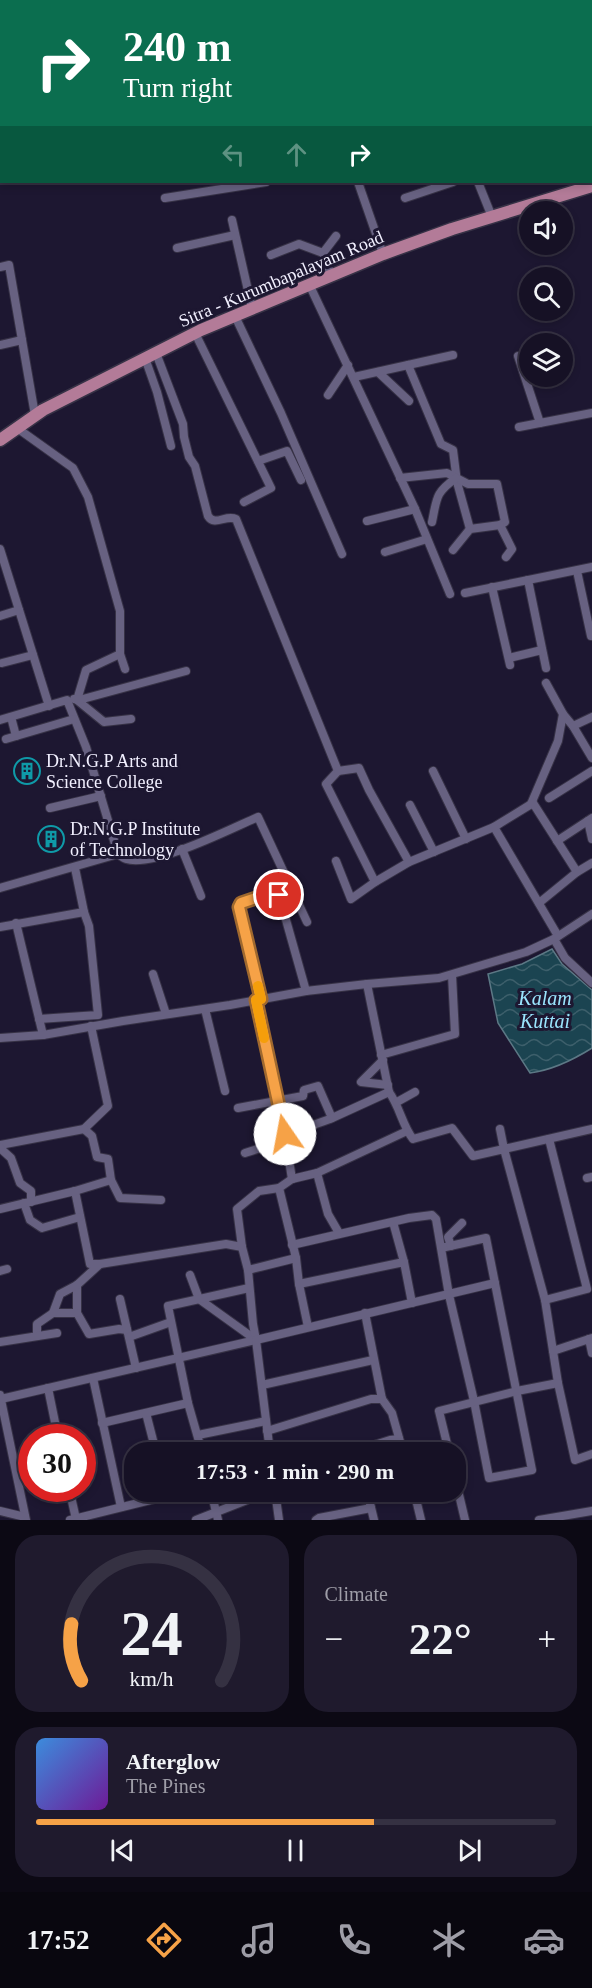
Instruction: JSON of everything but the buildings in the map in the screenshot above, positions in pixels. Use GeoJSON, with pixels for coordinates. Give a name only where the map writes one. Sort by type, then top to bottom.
{"type":"FeatureCollection","features":[{"type":"Feature","properties":{"kind":"main road","name":"Sitra - Kurumbapalayam Road"},"geometry":{"type":"LineString","coordinates":[[0,440],[35,415],[195,333],[252,308],[383,255],[492,217],[592,186]]}},
{"type":"Feature","properties":{"kind":"street"},"geometry":{"type":"LineString","coordinates":[[165,198],[260,183]]}},
{"type":"Feature","properties":{"kind":"street"},"geometry":{"type":"LineString","coordinates":[[358,183],[383,255]]}},
{"type":"Feature","properties":{"kind":"street"},"geometry":{"type":"LineString","coordinates":[[405,198],[450,183]]}},
{"type":"Feature","properties":{"kind":"street"},"geometry":{"type":"LineString","coordinates":[[477,183],[492,217]]}},
{"type":"Feature","properties":{"kind":"street"},"geometry":{"type":"LineString","coordinates":[[232,220],[252,308]]}},
{"type":"Feature","properties":{"kind":"street"},"geometry":{"type":"LineString","coordinates":[[177,249],[235,235]]}},
{"type":"Feature","properties":{"kind":"street"},"geometry":{"type":"LineString","coordinates":[[323,253],[336,236]]}},
{"type":"Feature","properties":{"kind":"street"},"geometry":{"type":"LineString","coordinates":[[271,255],[299,244],[323,253],[331,275]]}},
{"type":"Feature","properties":{"kind":"street"},"geometry":{"type":"LineString","coordinates":[[0,267],[9,264],[35,415]]}},
{"type":"Feature","properties":{"kind":"street"},"geometry":{"type":"LineString","coordinates":[[309,284],[415,509],[450,594]]}},
{"type":"Feature","properties":{"kind":"street"},"geometry":{"type":"LineString","coordinates":[[235,316],[281,413],[342,554]]}},
{"type":"Feature","properties":{"kind":"street"},"geometry":{"type":"LineString","coordinates":[[195,333],[271,488],[244,502]]}},
{"type":"Feature","properties":{"kind":"street"},"geometry":{"type":"LineString","coordinates":[[0,345],[22,340]]}},
{"type":"Feature","properties":{"kind":"street"},"geometry":{"type":"LineString","coordinates":[[354,377],[453,355]]}},
{"type":"Feature","properties":{"kind":"street"},"geometry":{"type":"LineString","coordinates":[[150,356],[171,446]]}},
{"type":"Feature","properties":{"kind":"street"},"geometry":{"type":"LineString","coordinates":[[150,356],[183,424],[189,457],[195,466],[208,516],[215,521],[229,517],[236,519],[338,771]]}},
{"type":"Feature","properties":{"kind":"street"},"geometry":{"type":"LineString","coordinates":[[518,356],[540,423]]}},
{"type":"Feature","properties":{"kind":"street"},"geometry":{"type":"LineString","coordinates":[[328,395],[348,365]]}},
{"type":"Feature","properties":{"kind":"street"},"geometry":{"type":"LineString","coordinates":[[408,365],[441,444],[453,450],[456,478],[470,529]]}},
{"type":"Feature","properties":{"kind":"street"},"geometry":{"type":"LineString","coordinates":[[378,372],[409,401]]}},
{"type":"Feature","properties":{"kind":"street"},"geometry":{"type":"LineString","coordinates":[[519,427],[592,413]]}},
{"type":"Feature","properties":{"kind":"street"},"geometry":{"type":"LineString","coordinates":[[17,428],[73,468],[88,497],[120,611],[120,654],[125,669]]}},
{"type":"Feature","properties":{"kind":"street"},"geometry":{"type":"LineString","coordinates":[[258,461],[287,451],[301,480]]}},
{"type":"Feature","properties":{"kind":"street"},"geometry":{"type":"LineString","coordinates":[[400,478],[447,473],[468,484],[497,484],[506,522],[470,529],[453,550]]}},
{"type":"Feature","properties":{"kind":"street"},"geometry":{"type":"LineString","coordinates":[[432,522],[437,496],[456,478]]}},
{"type":"Feature","properties":{"kind":"street"},"geometry":{"type":"LineString","coordinates":[[367,521],[415,509]]}},
{"type":"Feature","properties":{"kind":"street"},"geometry":{"type":"LineString","coordinates":[[500,525],[512,549],[506,557]]}},
{"type":"Feature","properties":{"kind":"street"},"geometry":{"type":"LineString","coordinates":[[385,552],[427,539]]}},
{"type":"Feature","properties":{"kind":"street"},"geometry":{"type":"LineString","coordinates":[[0,549],[3,568],[19,610],[49,706]]}},
{"type":"Feature","properties":{"kind":"street"},"geometry":{"type":"LineString","coordinates":[[465,593],[592,567]]}},
{"type":"Feature","properties":{"kind":"street"},"geometry":{"type":"LineString","coordinates":[[577,571],[591,636]]}},
{"type":"Feature","properties":{"kind":"street"},"geometry":{"type":"LineString","coordinates":[[528,580],[546,668]]}},
{"type":"Feature","properties":{"kind":"street"},"geometry":{"type":"LineString","coordinates":[[492,587],[509,661],[542,650]]}},
{"type":"Feature","properties":{"kind":"street"},"geometry":{"type":"LineString","coordinates":[[0,616],[19,610]]}},
{"type":"Feature","properties":{"kind":"street"},"geometry":{"type":"LineString","coordinates":[[77,700],[86,670],[120,654]]}},
{"type":"Feature","properties":{"kind":"street"},"geometry":{"type":"LineString","coordinates":[[2,663],[33,655]]}},
{"type":"Feature","properties":{"kind":"street"},"geometry":{"type":"LineString","coordinates":[[0,720],[67,700],[77,700],[186,671]]}},
{"type":"Feature","properties":{"kind":"street"},"geometry":{"type":"LineString","coordinates":[[546,683],[592,758]]}},
{"type":"Feature","properties":{"kind":"street"},"geometry":{"type":"LineString","coordinates":[[67,700],[86,747],[118,854],[126,859],[142,860],[170,854],[258,817],[307,922]]}},
{"type":"Feature","properties":{"kind":"street"},"geometry":{"type":"LineString","coordinates":[[77,700],[104,722],[131,719]]}},
{"type":"Feature","properties":{"kind":"street"},"geometry":{"type":"LineString","coordinates":[[336,861],[351,899],[409,862],[494,827],[531,804],[558,741],[563,714]]}},
{"type":"Feature","properties":{"kind":"street"},"geometry":{"type":"LineString","coordinates":[[11,717],[16,736]]}},
{"type":"Feature","properties":{"kind":"street"},"geometry":{"type":"LineString","coordinates":[[573,726],[592,717]]}},
{"type":"Feature","properties":{"kind":"street"},"geometry":{"type":"LineString","coordinates":[[6,739],[74,719]]}},
{"type":"Feature","properties":{"kind":"street"},"geometry":{"type":"LineString","coordinates":[[375,882],[326,784],[338,771],[358,768],[409,862]]}},
{"type":"Feature","properties":{"kind":"street"},"geometry":{"type":"LineString","coordinates":[[433,771],[466,839]]}},
{"type":"Feature","properties":{"kind":"street"},"geometry":{"type":"LineString","coordinates":[[549,798],[592,771]]}},
{"type":"Feature","properties":{"kind":"street"},"geometry":{"type":"LineString","coordinates":[[50,808],[100,796]]}},
{"type":"Feature","properties":{"kind":"street"},"geometry":{"type":"LineString","coordinates":[[531,804],[533,802],[577,872]]}},
{"type":"Feature","properties":{"kind":"street"},"geometry":{"type":"LineString","coordinates":[[410,805],[434,852]]}},
{"type":"Feature","properties":{"kind":"street"},"geometry":{"type":"LineString","coordinates":[[557,841],[590,819],[592,838]]}},
{"type":"Feature","properties":{"kind":"street"},"geometry":{"type":"LineString","coordinates":[[494,827],[539,903],[566,958],[592,983]]}},
{"type":"Feature","properties":{"kind":"street"},"geometry":{"type":"LineString","coordinates":[[182,849],[201,896]]}},
{"type":"Feature","properties":{"kind":"street"},"geometry":{"type":"LineString","coordinates":[[0,888],[118,854]]}},
{"type":"Feature","properties":{"kind":"street"},"geometry":{"type":"LineString","coordinates":[[539,903],[577,872],[592,863]]}},
{"type":"Feature","properties":{"kind":"street"},"geometry":{"type":"LineString","coordinates":[[39,1019],[98,1015],[88,926],[75,867]]}},
{"type":"Feature","properties":{"kind":"street"},"geometry":{"type":"LineString","coordinates":[[292,1179],[286,1137],[239,907],[241,903],[277,892],[306,991]]}},
{"type":"Feature","properties":{"kind":"street"},"geometry":{"type":"LineString","coordinates":[[0,927],[84,912]]}},
{"type":"Feature","properties":{"kind":"street"},"geometry":{"type":"LineString","coordinates":[[0,1038],[43,1035],[306,991],[439,978],[526,952],[556,937],[592,914]]}},
{"type":"Feature","properties":{"kind":"street"},"geometry":{"type":"LineString","coordinates":[[16,923],[43,1035]]}},
{"type":"Feature","properties":{"kind":"street"},"geometry":{"type":"LineString","coordinates":[[153,974],[166,1014]]}},
{"type":"Feature","properties":{"kind":"street"},"geometry":{"type":"LineString","coordinates":[[388,1089],[361,1082],[382,1058],[455,1034],[452,975]]}},
{"type":"Feature","properties":{"kind":"street"},"geometry":{"type":"LineString","coordinates":[[367,984],[388,1089],[397,1102],[407,1131],[413,1139],[452,1128],[473,1156],[592,1129]]}},
{"type":"Feature","properties":{"kind":"street"},"geometry":{"type":"LineString","coordinates":[[205,1009],[225,1091]]}},
{"type":"Feature","properties":{"kind":"street"},"geometry":{"type":"LineString","coordinates":[[0,1147],[84,1129],[108,1106],[91,1026]]}},
{"type":"Feature","properties":{"kind":"street"},"geometry":{"type":"LineString","coordinates":[[238,1108],[303,1096],[304,1090],[318,1086],[332,1118]]}},
{"type":"Feature","properties":{"kind":"street"},"geometry":{"type":"LineString","coordinates":[[245,1153],[332,1118],[388,1089]]}},
{"type":"Feature","properties":{"kind":"street"},"geometry":{"type":"LineString","coordinates":[[397,1102],[415,1092]]}},
{"type":"Feature","properties":{"kind":"street"},"geometry":{"type":"LineString","coordinates":[[84,1129],[92,1136],[97,1157],[108,1159],[111,1180],[120,1198],[160,1200]]}},
{"type":"Feature","properties":{"kind":"street"},"geometry":{"type":"LineString","coordinates":[[500,1129],[545,1300],[558,1383],[575,1460],[592,1454]]}},
{"type":"Feature","properties":{"kind":"street"},"geometry":{"type":"LineString","coordinates":[[269,1442],[248,1270],[237,1209],[259,1191],[279,1188],[292,1179],[317,1173],[407,1131]]}},
{"type":"Feature","properties":{"kind":"street"},"geometry":{"type":"LineString","coordinates":[[545,1300],[587,1289],[549,1139]]}},
{"type":"Feature","properties":{"kind":"street"},"geometry":{"type":"LineString","coordinates":[[0,1147],[11,1158],[20,1183],[31,1191],[27,1203],[30,1220],[42,1228],[81,1217]]}},
{"type":"Feature","properties":{"kind":"street"},"geometry":{"type":"LineString","coordinates":[[317,1173],[328,1214],[339,1233]]}},
{"type":"Feature","properties":{"kind":"street"},"geometry":{"type":"LineString","coordinates":[[0,1209],[111,1180]]}},
{"type":"Feature","properties":{"kind":"street"},"geometry":{"type":"LineString","coordinates":[[279,1188],[296,1258],[308,1327]]}},
{"type":"Feature","properties":{"kind":"street"},"geometry":{"type":"LineString","coordinates":[[75,1191],[90,1264],[226,1244],[242,1246]]}},
{"type":"Feature","properties":{"kind":"street"},"geometry":{"type":"LineString","coordinates":[[292,1245],[339,1233],[432,1215],[438,1225],[441,1248],[449,1296],[474,1401],[489,1478],[532,1470],[486,1238],[441,1248]]}},
{"type":"Feature","properties":{"kind":"street"},"geometry":{"type":"LineString","coordinates":[[393,1222],[412,1304]]}},
{"type":"Feature","properties":{"kind":"street"},"geometry":{"type":"LineString","coordinates":[[452,1246],[448,1237],[462,1223]]}},
{"type":"Feature","properties":{"kind":"street"},"geometry":{"type":"LineString","coordinates":[[248,1270],[296,1258]]}},
{"type":"Feature","properties":{"kind":"street"},"geometry":{"type":"LineString","coordinates":[[298,1280],[318,1280],[404,1262]]}},
{"type":"Feature","properties":{"kind":"street"},"geometry":{"type":"LineString","coordinates":[[53,1313],[60,1294],[77,1285],[101,1264]]}},
{"type":"Feature","properties":{"kind":"street"},"geometry":{"type":"LineString","coordinates":[[190,1275],[200,1299],[256,1340]]}},
{"type":"Feature","properties":{"kind":"street"},"geometry":{"type":"LineString","coordinates":[[0,1511],[26,1518],[1,1397],[93,1378],[365,1313],[449,1296],[495,1283]]}},
{"type":"Feature","properties":{"kind":"street"},"geometry":{"type":"LineString","coordinates":[[77,1285],[76,1313],[89,1334],[119,1329],[128,1334],[171,1322]]}},
{"type":"Feature","properties":{"kind":"street"},"geometry":{"type":"LineString","coordinates":[[200,1442],[177,1358],[168,1306],[249,1288]]}},
{"type":"Feature","properties":{"kind":"street"},"geometry":{"type":"LineString","coordinates":[[120,1299],[136,1368]]}},
{"type":"Feature","properties":{"kind":"street"},"geometry":{"type":"LineString","coordinates":[[37,1336],[37,1324],[53,1313],[76,1313]]}},
{"type":"Feature","properties":{"kind":"street"},"geometry":{"type":"LineString","coordinates":[[365,1313],[382,1399],[392,1413],[400,1442]]}},
{"type":"Feature","properties":{"kind":"street"},"geometry":{"type":"LineString","coordinates":[[0,1342],[57,1332]]}},
{"type":"Feature","properties":{"kind":"street"},"geometry":{"type":"LineString","coordinates":[[553,1351],[590,1338],[592,1353]]}},
{"type":"Feature","properties":{"kind":"street"},"geometry":{"type":"LineString","coordinates":[[262,1384],[373,1360]]}},
{"type":"Feature","properties":{"kind":"street"},"geometry":{"type":"LineString","coordinates":[[93,1378],[121,1508]]}},
{"type":"Feature","properties":{"kind":"street"},"geometry":{"type":"LineString","coordinates":[[447,1442],[439,1411],[558,1383]]}},
{"type":"Feature","properties":{"kind":"street"},"geometry":{"type":"LineString","coordinates":[[48,1388],[55,1424]]}},
{"type":"Feature","properties":{"kind":"street"},"geometry":{"type":"LineString","coordinates":[[267,1431],[371,1400],[382,1399]]}},
{"type":"Feature","properties":{"kind":"street"},"geometry":{"type":"LineString","coordinates":[[102,1423],[188,1403]]}},
{"type":"Feature","properties":{"kind":"street"},"geometry":{"type":"LineString","coordinates":[[146,1413],[153,1442]]}},
{"type":"Feature","properties":{"kind":"street"},"geometry":{"type":"LineString","coordinates":[[198,1434],[266,1421]]}},
{"type":"Feature","properties":{"kind":"street"},"geometry":{"type":"LineString","coordinates":[[384,1442],[399,1439]]}},
{"type":"Feature","properties":{"kind":"street"},"geometry":{"type":"LineString","coordinates":[[71,1502],[73,1519],[140,1502]]}},
{"type":"Feature","properties":{"kind":"street"},"geometry":{"type":"LineString","coordinates":[[196,1520],[217,1516],[243,1502]]}},
{"type":"Feature","properties":{"kind":"street"},"geometry":{"type":"LineString","coordinates":[[277,1502],[279,1520]]}},
{"type":"Feature","properties":{"kind":"street"},"geometry":{"type":"LineString","coordinates":[[370,1502],[374,1520]]}},
{"type":"Feature","properties":{"kind":"street"},"geometry":{"type":"LineString","coordinates":[[417,1502],[421,1520]]}},
{"type":"Feature","properties":{"kind":"street"},"geometry":{"type":"LineString","coordinates":[[461,1502],[465,1520]]}},
{"type":"Feature","properties":{"kind":"street"},"geometry":{"type":"LineString","coordinates":[[316,1520],[371,1508]]}},
{"type":"Feature","properties":{"kind":"street"},"geometry":{"type":"LineString","coordinates":[[539,1520],[592,1511]]}},
{"type":"Feature","properties":{"kind":"water","name":"Kalam Kuttai"},"geometry":{"type":"Polygon","coordinates":[[[552,949],[562,964],[592,990],[592,1048],[562,1064],[530,1073],[498,1023],[488,974],[522,964],[552,949]]]}},
{"type":"Feature","properties":{"kind":"slow traffic"},"geometry":{"type":"LineString","coordinates":[[258,986],[261,999],[256,1000],[264,1038]]}},
{"type":"Feature","properties":{"kind":"place","name":"Dr.N.G.P Arts and Science College"},"geometry":{"type":"Point","coordinates":[27,771]}},
{"type":"Feature","properties":{"kind":"place","name":"Dr.N.G.P Institute of Technology"},"geometry":{"type":"Point","coordinates":[51,839]}},
{"type":"Feature","properties":{"kind":"route"},"geometry":{"type":"LineString","coordinates":[[279,895],[274,892],[241,903],[239,907],[261,999],[256,1000],[285,1134]]}}]}
